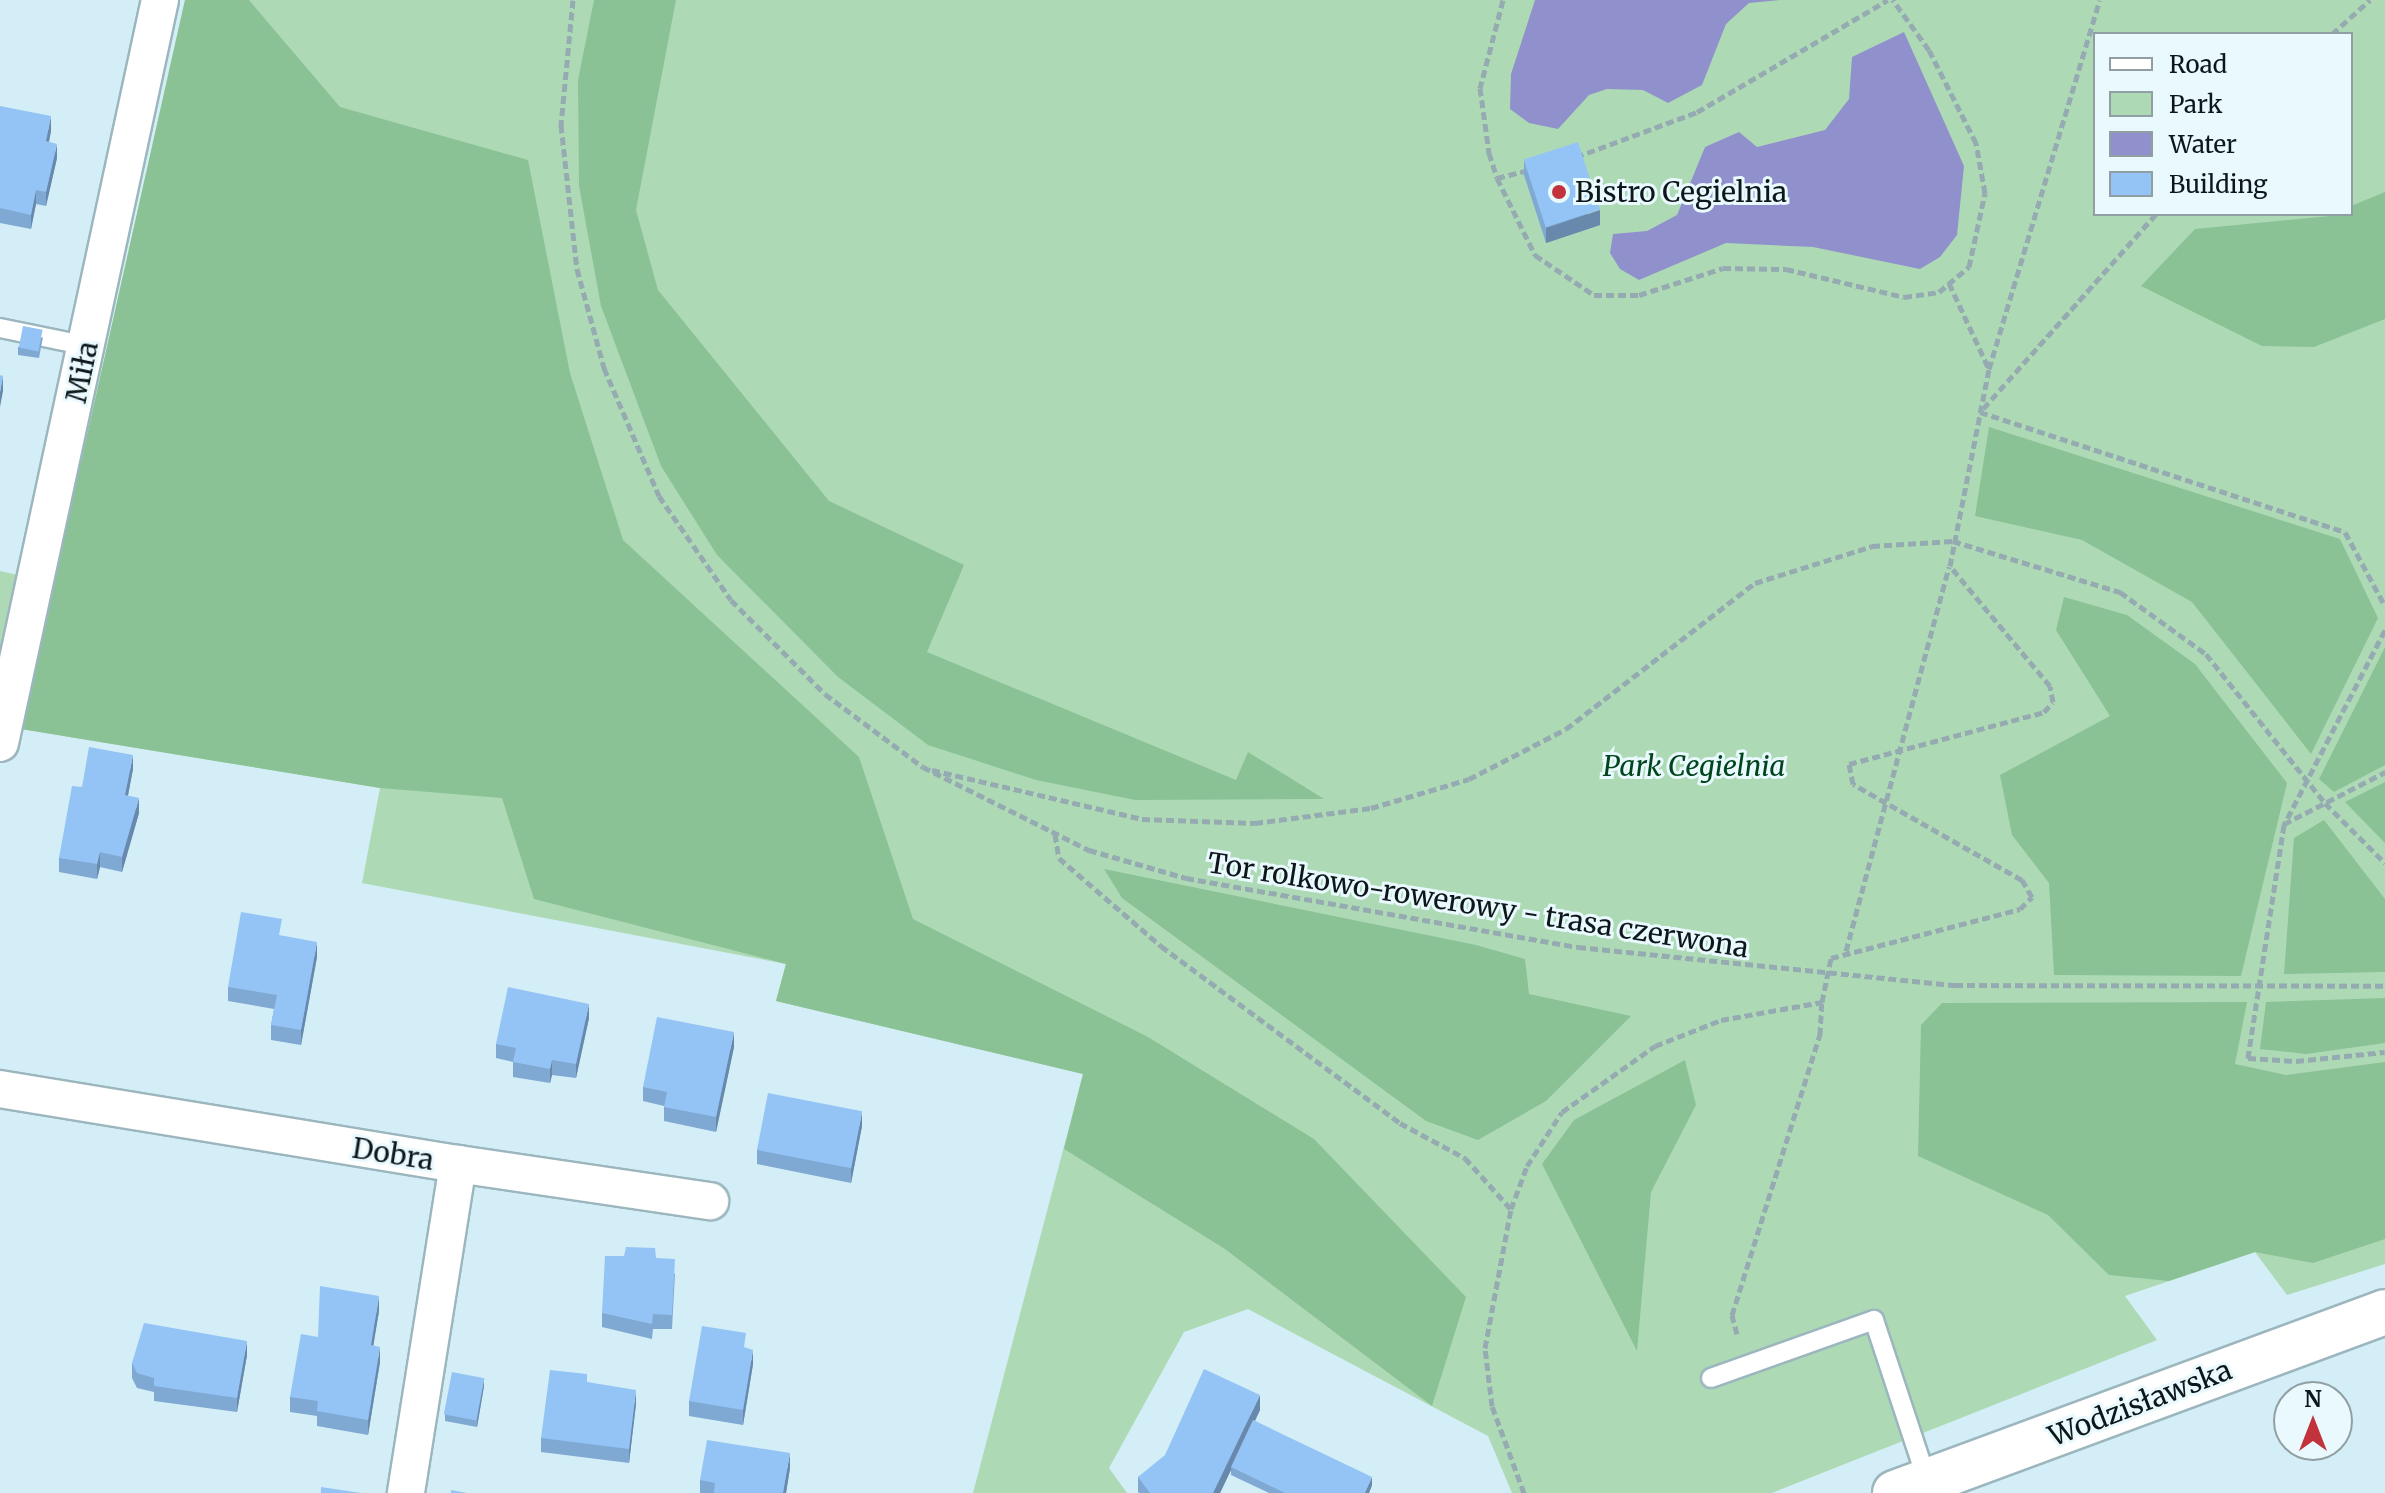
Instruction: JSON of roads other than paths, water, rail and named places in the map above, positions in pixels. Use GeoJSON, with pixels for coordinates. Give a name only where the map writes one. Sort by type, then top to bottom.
{"type":"FeatureCollection","features":[{"type":"Feature","properties":{"kind":"street","name":"Miła"},"geometry":{"type":"LineString","coordinates":[[0,743],[88,346],[160,0]]}},
{"type":"Feature","properties":{"kind":"street","name":"Dobra"},"geometry":{"type":"LineString","coordinates":[[0,1089],[458,1164],[406,1493]]}},
{"type":"Feature","properties":{"kind":"street"},"geometry":{"type":"LineString","coordinates":[[458,1164],[710,1201]]}},
{"type":"Feature","properties":{"kind":"street","name":"Wodzisławska"},"geometry":{"type":"LineString","coordinates":[[1918,1489],[2385,1312]]}},
{"type":"Feature","properties":{"kind":"lane"},"geometry":{"type":"LineString","coordinates":[[0,328],[88,346]]}},
{"type":"Feature","properties":{"kind":"lane"},"geometry":{"type":"LineString","coordinates":[[1711,1378],[1874,1320],[1918,1489]]}},
{"type":"Feature","properties":{"kind":"water"},"geometry":{"type":"Polygon","coordinates":[[[1535,0],[1780,0],[1749,3],[1726,24],[1702,85],[1668,103],[1643,90],[1607,89],[1589,95],[1558,129],[1529,123],[1510,109],[1511,74],[1535,0]]]}},
{"type":"Feature","properties":{"kind":"water"},"geometry":{"type":"Polygon","coordinates":[[[1904,32],[1964,166],[1957,235],[1940,257],[1920,269],[1813,247],[1726,243],[1639,280],[1620,269],[1610,253],[1613,234],[1647,231],[1677,215],[1705,147],[1739,132],[1757,147],[1825,130],[1849,99],[1852,57],[1904,32]]]}},
{"type":"Feature","properties":{"kind":"place","name":"Bistro Cegielnia"},"geometry":{"type":"Point","coordinates":[1559,192]}},
{"type":"Feature","properties":{"kind":"park label","name":"Park Cegielnia"},"geometry":{"type":"Point","coordinates":[1694,766]}}]}
